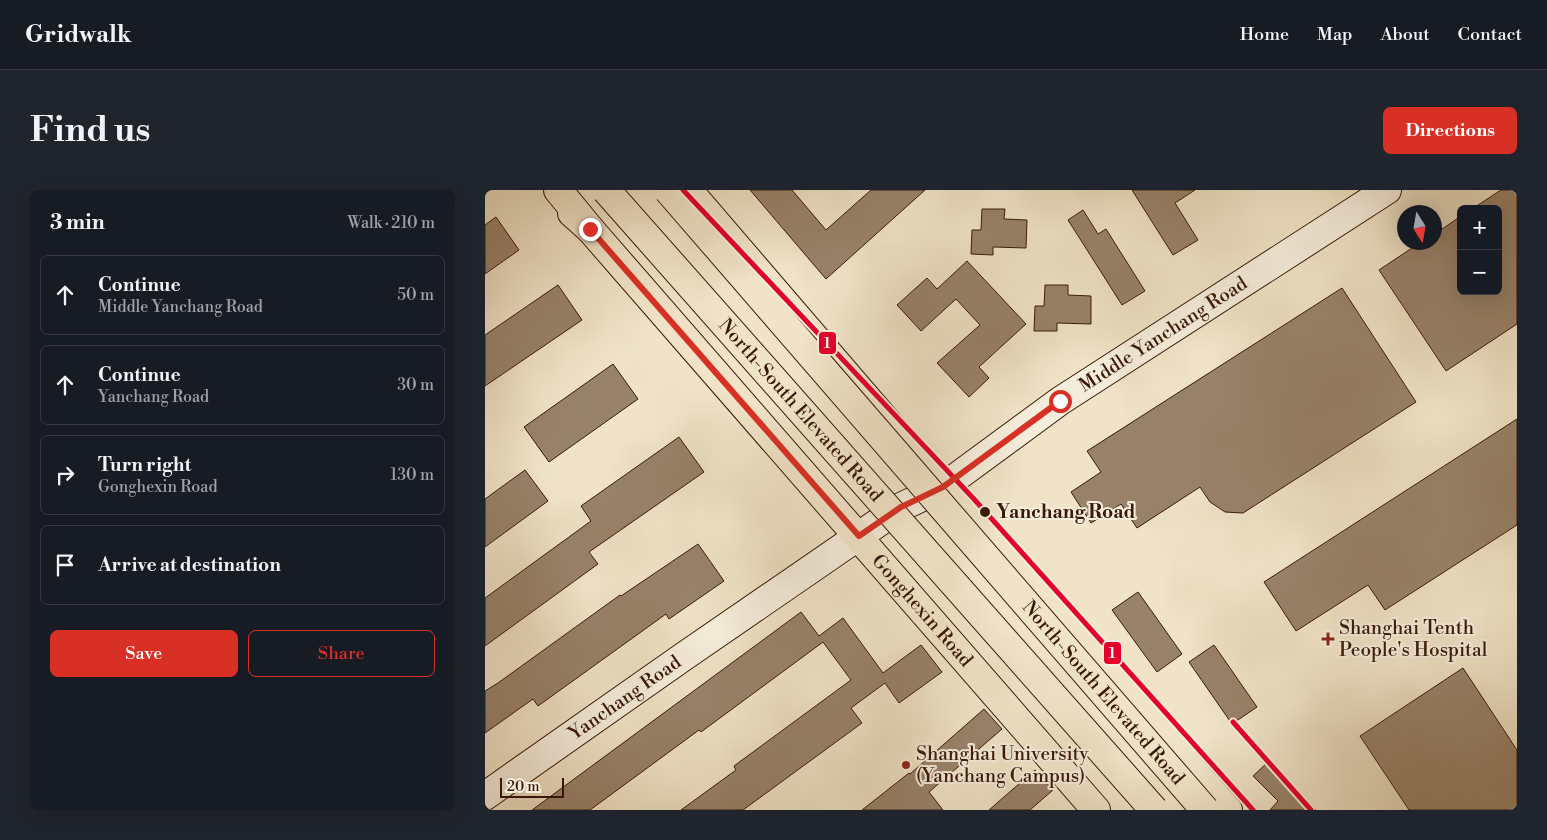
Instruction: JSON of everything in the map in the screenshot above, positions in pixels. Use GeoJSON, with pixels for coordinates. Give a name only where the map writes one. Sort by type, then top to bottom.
{"type":"FeatureCollection","features":[{"type":"Feature","properties":{"kind":"main road","name":"Gonghexin Road"},"geometry":{"type":"LineString","coordinates":[[547,190],[590,229],[1097,810]]}},
{"type":"Feature","properties":{"kind":"main road"},"geometry":{"type":"LineString","coordinates":[[558,190],[590,229]]}},
{"type":"Feature","properties":{"kind":"main road"},"geometry":{"type":"LineString","coordinates":[[564,190],[590,229]]}},
{"type":"Feature","properties":{"kind":"main road","name":"North-South Elevated Road"},"geometry":{"type":"LineString","coordinates":[[606,190],[1154,810]]}},
{"type":"Feature","properties":{"kind":"main road","name":"North-South Elevated Road"},"geometry":{"type":"LineString","coordinates":[[669,190],[1205,810]]}},
{"type":"Feature","properties":{"kind":"main road"},"geometry":{"type":"LineString","coordinates":[[688,190],[943,487],[1228,810]]}},
{"type":"Feature","properties":{"kind":"street","name":"Middle Yanchang Road"},"geometry":{"type":"LineString","coordinates":[[943,487],[1060,401],[1387,190]]}},
{"type":"Feature","properties":{"kind":"street","name":"Yanchang Road"},"geometry":{"type":"LineString","coordinates":[[485,796],[901,507],[943,487]]}},
{"type":"Feature","properties":{"kind":"building"},"geometry":{"type":"Polygon","coordinates":[[[750,190],[792,190],[826,230],[871,190],[925,190],[826,279],[750,190]]]}},
{"type":"Feature","properties":{"kind":"building"},"geometry":{"type":"Polygon","coordinates":[[[1132,190],[1195,190],[1175,203],[1198,240],[1173,255],[1132,190]]]}},
{"type":"Feature","properties":{"kind":"building"},"geometry":{"type":"Polygon","coordinates":[[[1501,190],[1517,190],[1517,324],[1446,371],[1379,270],[1409,250],[1442,250],[1442,229],[1457,219],[1457,295],[1502,295],[1502,205],[1478,205],[1501,190]]]}},
{"type":"Feature","properties":{"kind":"building"},"geometry":{"type":"Polygon","coordinates":[[[982,209],[1005,209],[1004,219],[1027,220],[1026,248],[993,247],[993,255],[971,254],[972,230],[981,230],[982,209]]]}},
{"type":"Feature","properties":{"kind":"building"},"geometry":{"type":"Polygon","coordinates":[[[1083,210],[1098,234],[1106,229],[1145,291],[1122,305],[1068,220],[1083,210]]]}},
{"type":"Feature","properties":{"kind":"building"},"geometry":{"type":"Polygon","coordinates":[[[496,217],[519,250],[485,274],[485,225],[496,217]]]}},
{"type":"Feature","properties":{"kind":"building"},"geometry":{"type":"Polygon","coordinates":[[[967,261],[1026,324],[979,367],[989,378],[969,397],[937,363],[980,325],[956,299],[921,331],[897,305],[927,278],[937,289],[967,261]]]}},
{"type":"Feature","properties":{"kind":"building"},"geometry":{"type":"Polygon","coordinates":[[[558,285],[582,320],[485,386],[485,335],[558,285]]]}},
{"type":"Feature","properties":{"kind":"building"},"geometry":{"type":"Polygon","coordinates":[[[1045,285],[1068,285],[1068,295],[1091,296],[1091,324],[1057,323],[1057,331],[1034,331],[1035,306],[1044,306],[1045,285]]]}},
{"type":"Feature","properties":{"kind":"building"},"geometry":{"type":"Polygon","coordinates":[[[1342,288],[1416,402],[1243,513],[1225,512],[1210,502],[1200,487],[1137,528],[1121,504],[1091,523],[1071,492],[1101,472],[1087,451],[1342,288]]]}},
{"type":"Feature","properties":{"kind":"building"},"geometry":{"type":"Polygon","coordinates":[[[613,364],[638,399],[549,462],[524,427],[613,364]]]}},
{"type":"Feature","properties":{"kind":"building"},"geometry":{"type":"Polygon","coordinates":[[[1517,419],[1517,525],[1385,610],[1368,585],[1296,631],[1264,582],[1517,419]]]}},
{"type":"Feature","properties":{"kind":"building"},"geometry":{"type":"Polygon","coordinates":[[[679,437],[704,472],[589,552],[598,564],[485,646],[485,598],[591,521],[581,506],[679,437]]]}},
{"type":"Feature","properties":{"kind":"building"},"geometry":{"type":"Polygon","coordinates":[[[525,470],[548,501],[485,547],[485,499],[525,470]]]}},
{"type":"Feature","properties":{"kind":"building"},"geometry":{"type":"Polygon","coordinates":[[[698,544],[724,581],[669,619],[666,614],[538,706],[533,699],[485,733],[485,691],[620,595],[698,544]]]}},
{"type":"Feature","properties":{"kind":"building"},"geometry":{"type":"Polygon","coordinates":[[[1138,592],[1182,654],[1157,672],[1112,610],[1138,592]]]}},
{"type":"Feature","properties":{"kind":"building"},"geometry":{"type":"Polygon","coordinates":[[[801,612],[819,636],[843,618],[883,673],[921,645],[942,672],[899,703],[885,683],[851,708],[862,723],[743,810],[681,810],[736,770],[734,766],[851,680],[823,642],[701,732],[699,730],[590,810],[532,810],[801,612]]]}},
{"type":"Feature","properties":{"kind":"building"},"geometry":{"type":"Polygon","coordinates":[[[1214,645],[1257,707],[1232,724],[1189,662],[1214,645]]]}},
{"type":"Feature","properties":{"kind":"building"},"geometry":{"type":"Polygon","coordinates":[[[1463,668],[1517,750],[1517,810],[1409,810],[1360,736],[1463,668]]]}},
{"type":"Feature","properties":{"kind":"building"},"geometry":{"type":"Polygon","coordinates":[[[984,709],[1002,729],[929,792],[943,810],[862,810],[910,774],[984,709]]]}},
{"type":"Feature","properties":{"kind":"building"},"geometry":{"type":"Polygon","coordinates":[[[1269,761],[1316,810],[1270,810],[1278,801],[1253,776],[1269,761]]]}},
{"type":"Feature","properties":{"kind":"building"},"geometry":{"type":"Polygon","coordinates":[[[1035,770],[1053,790],[1030,810],[989,810],[1035,770]]]}},
{"type":"Feature","properties":{"kind":"transit line","name":"1"},"geometry":{"type":"LineString","coordinates":[[683,190],[973,498],[1253,810]]}},
{"type":"Feature","properties":{"kind":"transit line","name":"1"},"geometry":{"type":"LineString","coordinates":[[1233,722],[1311,810]]}},
{"type":"Feature","properties":{"kind":"place","name":"Yanchang Road"},"geometry":{"type":"Point","coordinates":[985,512]}},
{"type":"Feature","properties":{"kind":"place","name":"Shanghai Tenth People's Hospital"},"geometry":{"type":"Point","coordinates":[1328,639]}},
{"type":"Feature","properties":{"kind":"place","name":"Shanghai University (Yanchang Campus)"},"geometry":{"type":"Point","coordinates":[906,765]}},
{"type":"Feature","properties":{"kind":"route"},"geometry":{"type":"LineString","coordinates":[[590,229],[859,536],[901,507],[943,487],[1060,401]]}}]}
